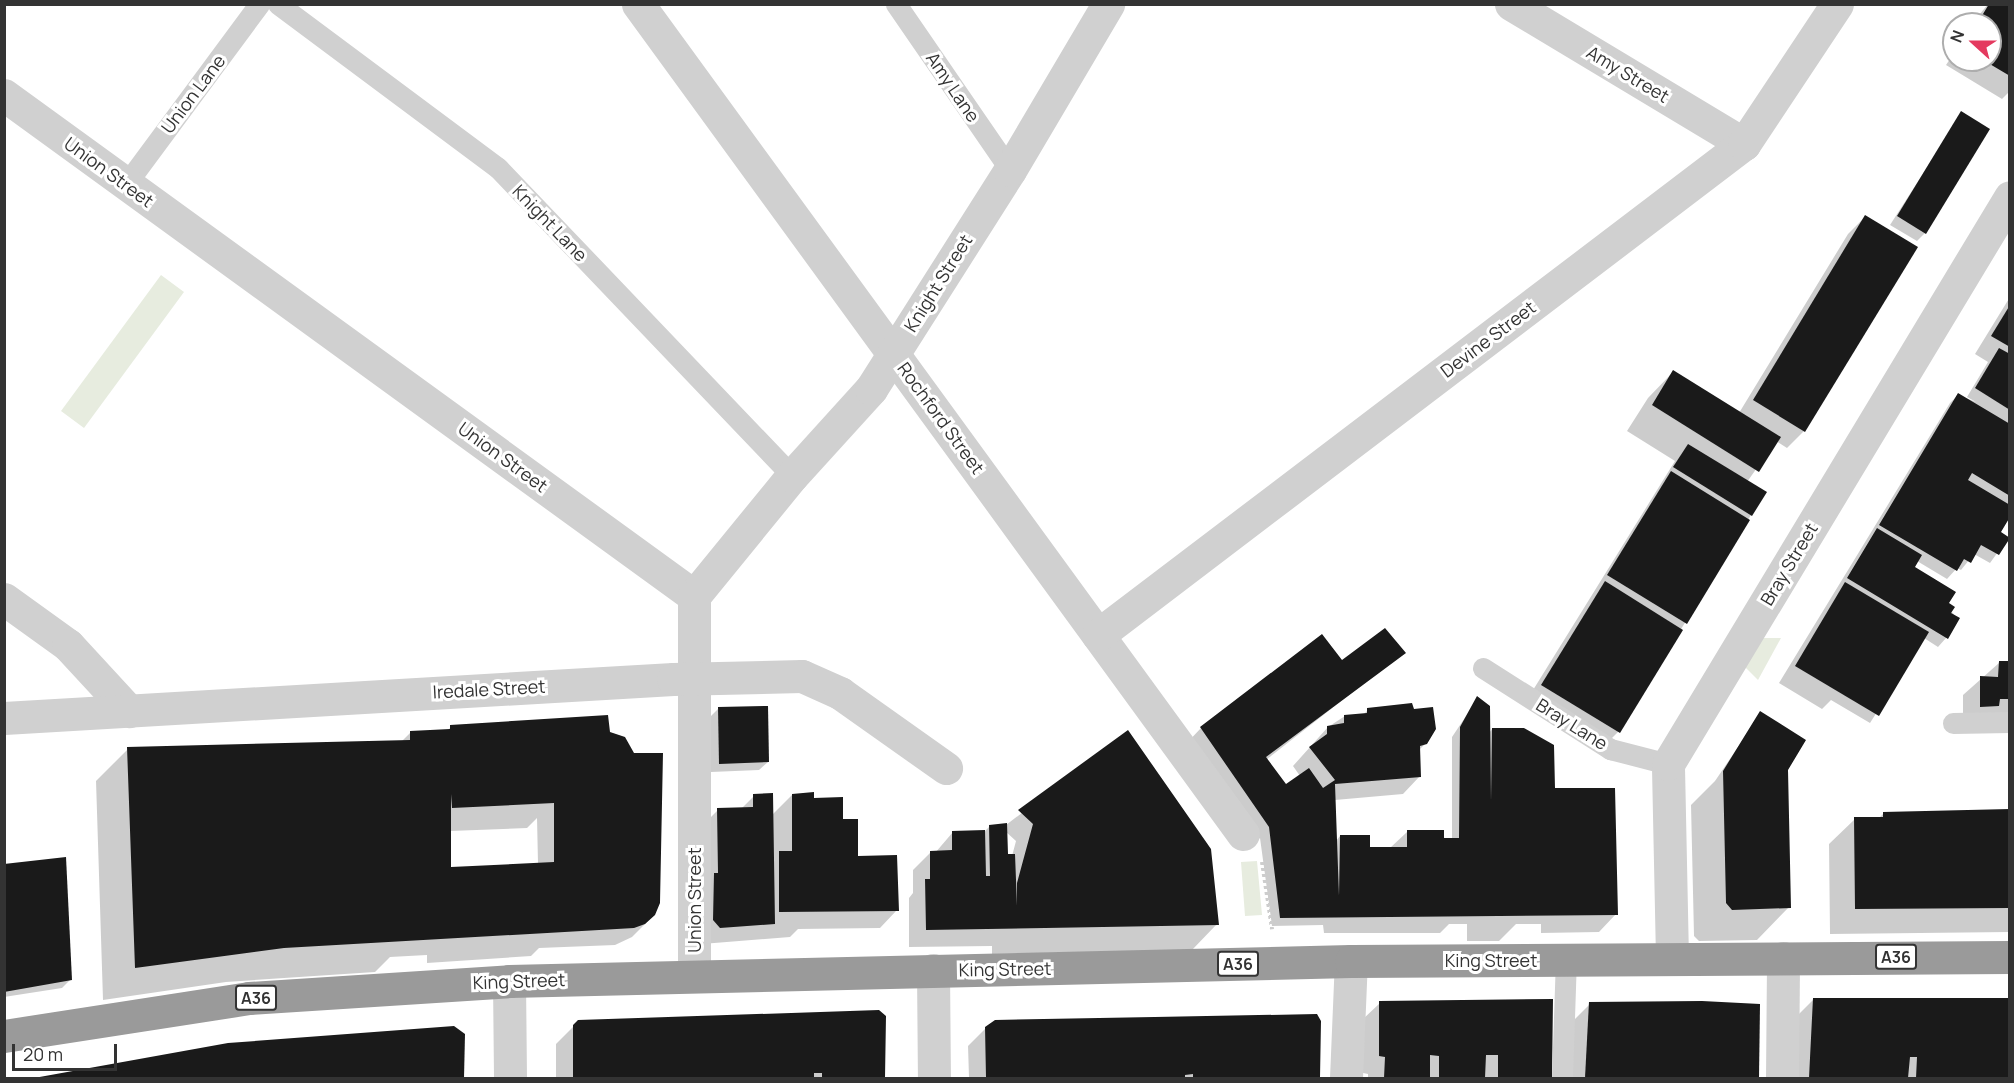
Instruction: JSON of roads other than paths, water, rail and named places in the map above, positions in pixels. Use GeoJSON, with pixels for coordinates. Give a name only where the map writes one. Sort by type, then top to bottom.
{"type":"FeatureCollection","features":[{"type":"Feature","properties":{"kind":"highway","name":"King Street"},"geometry":{"type":"LineString","coordinates":[[4,1036],[249,998],[509,981],[1351,961],[2010,957]]}},
{"type":"Feature","properties":{"kind":"street","name":"Rochford Street"},"geometry":{"type":"LineString","coordinates":[[638,4],[1243,834]]}},
{"type":"Feature","properties":{"kind":"street","name":"Knight Street"},"geometry":{"type":"LineString","coordinates":[[694,596],[792,476],[871,389],[1010,170],[1108,4]]}},
{"type":"Feature","properties":{"kind":"street","name":"Amy Street"},"geometry":{"type":"LineString","coordinates":[[1511,4],[1744,144]]}},
{"type":"Feature","properties":{"kind":"street","name":"Devine Street"},"geometry":{"type":"LineString","coordinates":[[1098,635],[1744,144],[1837,4]]}},
{"type":"Feature","properties":{"kind":"street","name":"Union Street"},"geometry":{"type":"LineString","coordinates":[[4,95],[694,596],[694,976]]}},
{"type":"Feature","properties":{"kind":"street","name":"Bray Street"},"geometry":{"type":"LineString","coordinates":[[1668,764],[2010,197]]}},
{"type":"Feature","properties":{"kind":"street"},"geometry":{"type":"LineString","coordinates":[[4,599],[68,645],[129,711]]}},
{"type":"Feature","properties":{"kind":"street","name":"Iredale Street"},"geometry":{"type":"LineString","coordinates":[[4,718],[693,678],[802,676],[840,693],[946,768]]}},
{"type":"Feature","properties":{"kind":"street"},"geometry":{"type":"LineString","coordinates":[[1668,764],[1672,958]]}},
{"type":"Feature","properties":{"kind":"street"},"geometry":{"type":"LineString","coordinates":[[1782,1078],[1783,958]]}},
{"type":"Feature","properties":{"kind":"street"},"geometry":{"type":"LineString","coordinates":[[1346,1078],[1351,961]]}},
{"type":"Feature","properties":{"kind":"street"},"geometry":{"type":"LineString","coordinates":[[933,970],[934,1078]]}},
{"type":"Feature","properties":{"kind":"street"},"geometry":{"type":"LineString","coordinates":[[509,981],[510,1078]]}},
{"type":"Feature","properties":{"kind":"lane","name":"Union Lane"},"geometry":{"type":"LineString","coordinates":[[126,184],[259,4]]}},
{"type":"Feature","properties":{"kind":"lane","name":"Knight Lane"},"geometry":{"type":"LineString","coordinates":[[278,4],[498,168],[792,476]]}},
{"type":"Feature","properties":{"kind":"lane","name":"Amy Lane"},"geometry":{"type":"LineString","coordinates":[[897,4],[1010,170]]}},
{"type":"Feature","properties":{"kind":"lane","name":"Bray Lane"},"geometry":{"type":"LineString","coordinates":[[1483,668],[1610,748],[1668,764]]}},
{"type":"Feature","properties":{"kind":"lane"},"geometry":{"type":"LineString","coordinates":[[1953,723],[2010,722]]}},
{"type":"Feature","properties":{"kind":"lane"},"geometry":{"type":"LineString","coordinates":[[1562,1078],[1566,960]]}}]}
